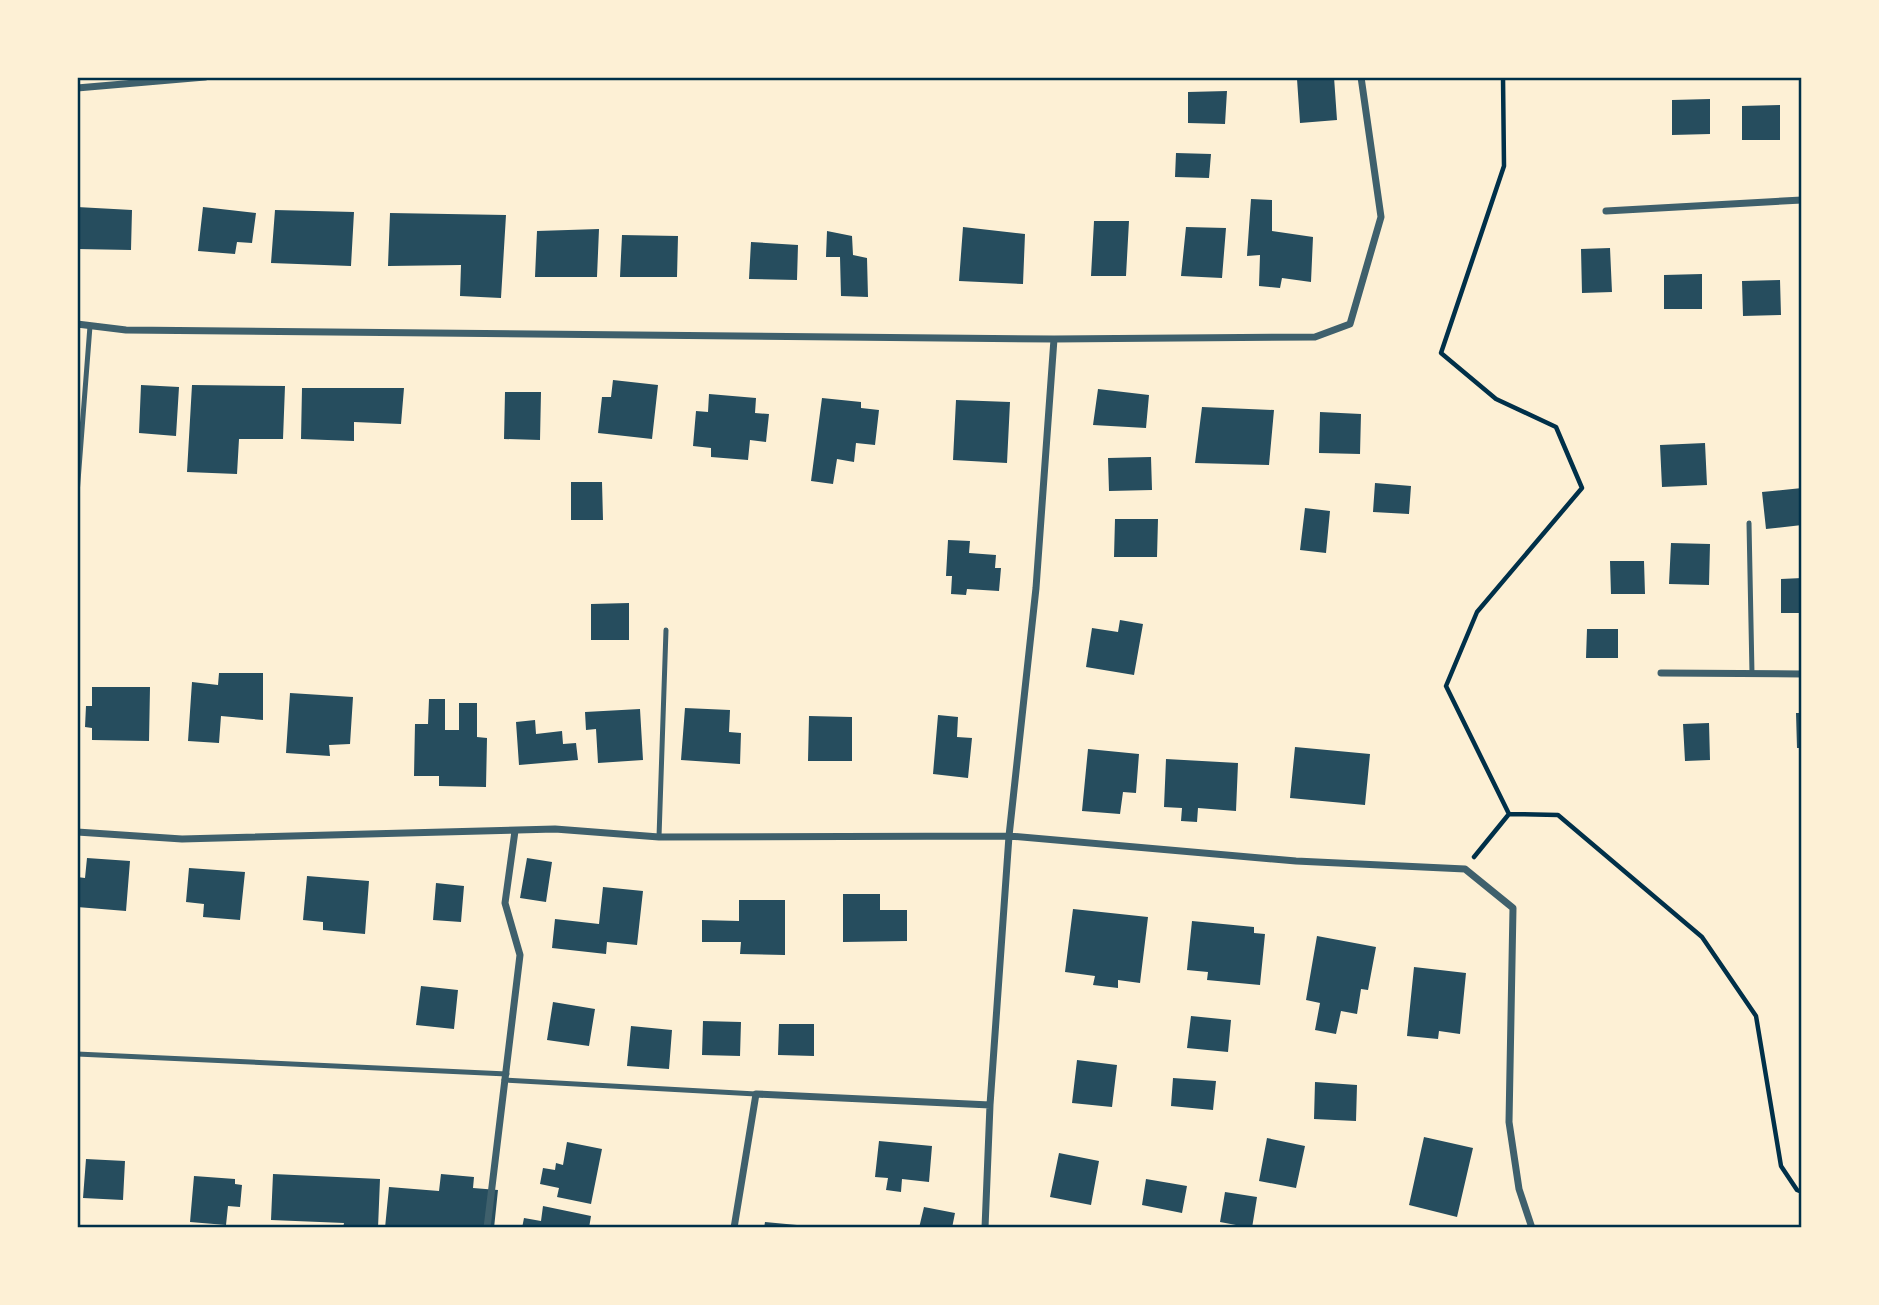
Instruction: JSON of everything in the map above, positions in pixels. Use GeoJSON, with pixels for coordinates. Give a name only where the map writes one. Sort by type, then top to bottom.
{"type":"FeatureCollection","features":[{"type":"Feature","properties":{"kind":"street"},"geometry":{"type":"LineString","coordinates":[[77,88],[205,77]]}},
{"type":"Feature","properties":{"kind":"street"},"geometry":{"type":"LineString","coordinates":[[77,324],[126,330],[1054,339],[1315,337],[1350,324],[1381,217],[1361,77]]}},
{"type":"Feature","properties":{"kind":"street"},"geometry":{"type":"LineString","coordinates":[[1606,211],[1802,200]]}},
{"type":"Feature","properties":{"kind":"street"},"geometry":{"type":"LineString","coordinates":[[985,1228],[990,1105],[1009,836],[1036,588],[1054,339]]}},
{"type":"Feature","properties":{"kind":"street"},"geometry":{"type":"LineString","coordinates":[[1661,673],[1802,674]]}},
{"type":"Feature","properties":{"kind":"street"},"geometry":{"type":"LineString","coordinates":[[77,832],[182,839],[555,829],[659,837],[1009,836],[1296,861],[1465,869],[1513,908],[1509,1122],[1519,1189],[1532,1228]]}},
{"type":"Feature","properties":{"kind":"street"},"geometry":{"type":"LineString","coordinates":[[487,1228],[520,955],[505,904],[515,831]]}},
{"type":"Feature","properties":{"kind":"street"},"geometry":{"type":"LineString","coordinates":[[734,1228],[756,1094],[990,1105]]}},
{"type":"Feature","properties":{"kind":"lane"},"geometry":{"type":"LineString","coordinates":[[77,494],[90,326]]}},
{"type":"Feature","properties":{"kind":"lane"},"geometry":{"type":"LineString","coordinates":[[1749,523],[1752,674]]}},
{"type":"Feature","properties":{"kind":"lane"},"geometry":{"type":"LineString","coordinates":[[659,837],[666,630]]}},
{"type":"Feature","properties":{"kind":"lane"},"geometry":{"type":"LineString","coordinates":[[77,1054],[506,1077],[756,1094]]}},
{"type":"Feature","properties":{"kind":"path"},"geometry":{"type":"LineString","coordinates":[[1503,77],[1504,166],[1441,353],[1496,399],[1556,427],[1582,488],[1476,612],[1446,686],[1508,814]]}},
{"type":"Feature","properties":{"kind":"path"},"geometry":{"type":"LineString","coordinates":[[1465,869],[1508,814]]}},
{"type":"Feature","properties":{"kind":"path"},"geometry":{"type":"LineString","coordinates":[[1508,814],[1558,815],[1702,937],[1756,1016],[1781,1166],[1797,1190],[1802,1192]]}},
{"type":"Feature","properties":{"kind":"building"},"geometry":{"type":"Polygon","coordinates":[[[1334,77],[1337,120],[1300,123],[1297,79],[1334,77]]]}},
{"type":"Feature","properties":{"kind":"building"},"geometry":{"type":"Polygon","coordinates":[[[1227,91],[1225,124],[1188,123],[1188,92],[1227,91]]]}},
{"type":"Feature","properties":{"kind":"building"},"geometry":{"type":"Polygon","coordinates":[[[1710,99],[1710,134],[1672,135],[1672,100],[1710,99]]]}},
{"type":"Feature","properties":{"kind":"building"},"geometry":{"type":"Polygon","coordinates":[[[1780,105],[1780,140],[1742,140],[1742,106],[1780,105]]]}},
{"type":"Feature","properties":{"kind":"building"},"geometry":{"type":"Polygon","coordinates":[[[1176,153],[1211,154],[1209,178],[1175,177],[1176,153]]]}},
{"type":"Feature","properties":{"kind":"building"},"geometry":{"type":"Polygon","coordinates":[[[1251,199],[1272,200],[1272,231],[1313,237],[1311,282],[1282,278],[1280,288],[1259,286],[1260,255],[1247,256],[1251,199]]]}},
{"type":"Feature","properties":{"kind":"building"},"geometry":{"type":"Polygon","coordinates":[[[77,207],[132,210],[131,250],[77,249],[77,207]]]}},
{"type":"Feature","properties":{"kind":"building"},"geometry":{"type":"Polygon","coordinates":[[[203,207],[256,213],[252,243],[237,242],[235,254],[198,251],[203,207]]]}},
{"type":"Feature","properties":{"kind":"building"},"geometry":{"type":"Polygon","coordinates":[[[275,210],[354,212],[351,266],[271,263],[275,210]]]}},
{"type":"Feature","properties":{"kind":"building"},"geometry":{"type":"Polygon","coordinates":[[[390,213],[506,215],[501,298],[460,296],[461,265],[388,266],[390,213]]]}},
{"type":"Feature","properties":{"kind":"building"},"geometry":{"type":"Polygon","coordinates":[[[1094,221],[1129,221],[1126,276],[1091,276],[1094,221]]]}},
{"type":"Feature","properties":{"kind":"building"},"geometry":{"type":"Polygon","coordinates":[[[963,227],[1025,234],[1023,284],[959,281],[963,227]]]}},
{"type":"Feature","properties":{"kind":"building"},"geometry":{"type":"Polygon","coordinates":[[[1186,227],[1226,228],[1222,278],[1181,276],[1186,227]]]}},
{"type":"Feature","properties":{"kind":"building"},"geometry":{"type":"Polygon","coordinates":[[[599,229],[597,277],[535,277],[537,231],[599,229]]]}},
{"type":"Feature","properties":{"kind":"building"},"geometry":{"type":"Polygon","coordinates":[[[827,231],[852,236],[853,255],[867,258],[868,297],[841,296],[840,257],[826,257],[827,231]]]}},
{"type":"Feature","properties":{"kind":"building"},"geometry":{"type":"Polygon","coordinates":[[[622,235],[678,236],[677,277],[620,277],[622,235]]]}},
{"type":"Feature","properties":{"kind":"building"},"geometry":{"type":"Polygon","coordinates":[[[751,242],[798,245],[797,280],[749,279],[751,242]]]}},
{"type":"Feature","properties":{"kind":"building"},"geometry":{"type":"Polygon","coordinates":[[[1610,248],[1612,292],[1582,293],[1581,249],[1610,248]]]}},
{"type":"Feature","properties":{"kind":"building"},"geometry":{"type":"Polygon","coordinates":[[[1702,274],[1702,309],[1664,309],[1664,275],[1702,274]]]}},
{"type":"Feature","properties":{"kind":"building"},"geometry":{"type":"Polygon","coordinates":[[[1780,280],[1781,315],[1743,316],[1742,281],[1780,280]]]}},
{"type":"Feature","properties":{"kind":"building"},"geometry":{"type":"Polygon","coordinates":[[[613,380],[658,385],[652,439],[598,433],[602,397],[611,397],[613,380]]]}},
{"type":"Feature","properties":{"kind":"building"},"geometry":{"type":"Polygon","coordinates":[[[141,385],[179,387],[176,436],[139,433],[141,385]]]}},
{"type":"Feature","properties":{"kind":"building"},"geometry":{"type":"Polygon","coordinates":[[[192,385],[285,386],[283,439],[239,439],[237,474],[187,472],[192,385]]]}},
{"type":"Feature","properties":{"kind":"building"},"geometry":{"type":"Polygon","coordinates":[[[302,388],[404,388],[401,424],[354,422],[354,441],[301,439],[302,388]]]}},
{"type":"Feature","properties":{"kind":"building"},"geometry":{"type":"Polygon","coordinates":[[[1098,389],[1149,395],[1146,428],[1093,425],[1098,389]]]}},
{"type":"Feature","properties":{"kind":"building"},"geometry":{"type":"Polygon","coordinates":[[[505,392],[541,392],[540,440],[504,439],[505,392]]]}},
{"type":"Feature","properties":{"kind":"building"},"geometry":{"type":"Polygon","coordinates":[[[709,394],[756,398],[755,413],[769,414],[766,442],[750,440],[748,460],[711,457],[711,448],[693,446],[696,411],[708,412],[709,394]]]}},
{"type":"Feature","properties":{"kind":"building"},"geometry":{"type":"Polygon","coordinates":[[[822,398],[861,402],[861,408],[879,410],[875,445],[856,443],[854,462],[837,459],[833,484],[811,481],[822,398]]]}},
{"type":"Feature","properties":{"kind":"building"},"geometry":{"type":"Polygon","coordinates":[[[956,400],[1010,402],[1007,463],[953,460],[956,400]]]}},
{"type":"Feature","properties":{"kind":"building"},"geometry":{"type":"Polygon","coordinates":[[[1202,407],[1274,410],[1269,465],[1195,463],[1202,407]]]}},
{"type":"Feature","properties":{"kind":"building"},"geometry":{"type":"Polygon","coordinates":[[[1320,412],[1361,414],[1360,454],[1319,453],[1320,412]]]}},
{"type":"Feature","properties":{"kind":"building"},"geometry":{"type":"Polygon","coordinates":[[[1705,443],[1707,485],[1662,487],[1660,445],[1705,443]]]}},
{"type":"Feature","properties":{"kind":"building"},"geometry":{"type":"Polygon","coordinates":[[[1151,457],[1152,490],[1109,491],[1108,458],[1151,457]]]}},
{"type":"Feature","properties":{"kind":"building"},"geometry":{"type":"Polygon","coordinates":[[[571,482],[602,482],[603,520],[571,520],[571,482]]]}},
{"type":"Feature","properties":{"kind":"building"},"geometry":{"type":"Polygon","coordinates":[[[1375,483],[1411,486],[1409,514],[1373,512],[1375,483]]]}},
{"type":"Feature","properties":{"kind":"building"},"geometry":{"type":"Polygon","coordinates":[[[1802,488],[1802,525],[1766,529],[1762,492],[1802,488]]]}},
{"type":"Feature","properties":{"kind":"building"},"geometry":{"type":"Polygon","coordinates":[[[1305,508],[1330,511],[1326,553],[1300,550],[1305,508]]]}},
{"type":"Feature","properties":{"kind":"building"},"geometry":{"type":"Polygon","coordinates":[[[1115,519],[1158,519],[1157,557],[1114,557],[1115,519]]]}},
{"type":"Feature","properties":{"kind":"building"},"geometry":{"type":"Polygon","coordinates":[[[948,540],[970,541],[969,553],[996,555],[995,568],[1001,568],[999,591],[967,589],[966,595],[951,594],[952,576],[946,576],[948,540]]]}},
{"type":"Feature","properties":{"kind":"building"},"geometry":{"type":"Polygon","coordinates":[[[1671,543],[1710,544],[1709,585],[1669,584],[1671,543]]]}},
{"type":"Feature","properties":{"kind":"building"},"geometry":{"type":"Polygon","coordinates":[[[1610,561],[1644,561],[1645,594],[1611,594],[1610,561]]]}},
{"type":"Feature","properties":{"kind":"building"},"geometry":{"type":"Polygon","coordinates":[[[1802,578],[1802,613],[1781,613],[1781,579],[1802,578]]]}},
{"type":"Feature","properties":{"kind":"building"},"geometry":{"type":"Polygon","coordinates":[[[629,603],[629,640],[591,640],[591,604],[629,603]]]}},
{"type":"Feature","properties":{"kind":"building"},"geometry":{"type":"Polygon","coordinates":[[[1120,620],[1143,624],[1134,675],[1086,667],[1092,628],[1118,632],[1120,620]]]}},
{"type":"Feature","properties":{"kind":"building"},"geometry":{"type":"Polygon","coordinates":[[[1587,629],[1618,629],[1618,658],[1586,658],[1587,629]]]}},
{"type":"Feature","properties":{"kind":"building"},"geometry":{"type":"Polygon","coordinates":[[[219,673],[263,673],[263,720],[221,716],[219,743],[188,741],[192,682],[218,685],[219,673]]]}},
{"type":"Feature","properties":{"kind":"building"},"geometry":{"type":"Polygon","coordinates":[[[92,687],[150,687],[149,741],[92,740],[92,728],[85,727],[86,706],[92,706],[92,687]]]}},
{"type":"Feature","properties":{"kind":"building"},"geometry":{"type":"Polygon","coordinates":[[[290,693],[353,697],[350,744],[329,745],[330,756],[286,753],[290,693]]]}},
{"type":"Feature","properties":{"kind":"building"},"geometry":{"type":"Polygon","coordinates":[[[429,699],[445,699],[445,730],[459,730],[459,703],[477,703],[477,737],[487,738],[486,787],[439,786],[439,776],[414,776],[415,724],[428,724],[429,699]]]}},
{"type":"Feature","properties":{"kind":"building"},"geometry":{"type":"Polygon","coordinates":[[[685,708],[730,710],[729,732],[741,733],[740,764],[681,760],[685,708]]]}},
{"type":"Feature","properties":{"kind":"building"},"geometry":{"type":"Polygon","coordinates":[[[640,709],[643,760],[598,763],[596,729],[586,730],[585,712],[640,709]]]}},
{"type":"Feature","properties":{"kind":"building"},"geometry":{"type":"Polygon","coordinates":[[[1796,713],[1802,713],[1802,748],[1797,748],[1796,713]]]}},
{"type":"Feature","properties":{"kind":"building"},"geometry":{"type":"Polygon","coordinates":[[[938,715],[958,717],[957,737],[972,738],[968,778],[933,774],[938,715]]]}},
{"type":"Feature","properties":{"kind":"building"},"geometry":{"type":"Polygon","coordinates":[[[809,716],[852,717],[852,761],[808,761],[809,716]]]}},
{"type":"Feature","properties":{"kind":"building"},"geometry":{"type":"Polygon","coordinates":[[[535,720],[536,734],[562,731],[563,744],[576,743],[578,760],[519,765],[516,722],[535,720]]]}},
{"type":"Feature","properties":{"kind":"building"},"geometry":{"type":"Polygon","coordinates":[[[1709,723],[1710,760],[1685,761],[1683,724],[1709,723]]]}},
{"type":"Feature","properties":{"kind":"building"},"geometry":{"type":"Polygon","coordinates":[[[1295,747],[1370,754],[1365,805],[1290,798],[1295,747]]]}},
{"type":"Feature","properties":{"kind":"building"},"geometry":{"type":"Polygon","coordinates":[[[1088,749],[1139,754],[1136,793],[1123,792],[1120,814],[1082,811],[1088,749]]]}},
{"type":"Feature","properties":{"kind":"building"},"geometry":{"type":"Polygon","coordinates":[[[1166,759],[1238,763],[1236,811],[1198,808],[1197,822],[1181,821],[1182,808],[1164,807],[1166,759]]]}},
{"type":"Feature","properties":{"kind":"building"},"geometry":{"type":"Polygon","coordinates":[[[87,858],[130,861],[126,911],[77,907],[77,877],[85,878],[87,858]]]}},
{"type":"Feature","properties":{"kind":"building"},"geometry":{"type":"Polygon","coordinates":[[[527,858],[552,862],[546,902],[520,898],[527,858]]]}},
{"type":"Feature","properties":{"kind":"building"},"geometry":{"type":"Polygon","coordinates":[[[189,868],[245,872],[240,920],[203,917],[204,904],[186,902],[189,868]]]}},
{"type":"Feature","properties":{"kind":"building"},"geometry":{"type":"Polygon","coordinates":[[[307,876],[369,881],[365,934],[323,930],[323,922],[303,920],[307,876]]]}},
{"type":"Feature","properties":{"kind":"building"},"geometry":{"type":"Polygon","coordinates":[[[436,883],[464,886],[461,922],[433,920],[436,883]]]}},
{"type":"Feature","properties":{"kind":"building"},"geometry":{"type":"Polygon","coordinates":[[[603,887],[643,891],[637,945],[607,942],[606,954],[552,948],[555,919],[599,924],[603,887]]]}},
{"type":"Feature","properties":{"kind":"building"},"geometry":{"type":"Polygon","coordinates":[[[843,894],[880,894],[880,910],[907,910],[907,941],[843,942],[843,894]]]}},
{"type":"Feature","properties":{"kind":"building"},"geometry":{"type":"Polygon","coordinates":[[[739,900],[785,900],[785,955],[740,954],[741,942],[702,942],[702,920],[739,921],[739,900]]]}},
{"type":"Feature","properties":{"kind":"building"},"geometry":{"type":"Polygon","coordinates":[[[1073,909],[1148,917],[1140,983],[1118,980],[1118,988],[1093,985],[1095,976],[1065,972],[1073,909]]]}},
{"type":"Feature","properties":{"kind":"building"},"geometry":{"type":"Polygon","coordinates":[[[1192,921],[1254,927],[1254,933],[1265,934],[1260,985],[1207,980],[1208,972],[1187,970],[1192,921]]]}},
{"type":"Feature","properties":{"kind":"building"},"geometry":{"type":"Polygon","coordinates":[[[1317,936],[1376,947],[1368,990],[1361,989],[1357,1014],[1341,1011],[1336,1034],[1315,1030],[1320,1003],[1306,1000],[1317,936]]]}},
{"type":"Feature","properties":{"kind":"building"},"geometry":{"type":"Polygon","coordinates":[[[1414,967],[1466,973],[1460,1034],[1439,1031],[1438,1039],[1407,1036],[1414,967]]]}},
{"type":"Feature","properties":{"kind":"building"},"geometry":{"type":"Polygon","coordinates":[[[421,986],[458,990],[454,1029],[416,1025],[421,986]]]}},
{"type":"Feature","properties":{"kind":"building"},"geometry":{"type":"Polygon","coordinates":[[[553,1002],[595,1009],[589,1046],[547,1040],[553,1002]]]}},
{"type":"Feature","properties":{"kind":"building"},"geometry":{"type":"Polygon","coordinates":[[[1191,1016],[1231,1020],[1228,1052],[1187,1048],[1191,1016]]]}},
{"type":"Feature","properties":{"kind":"building"},"geometry":{"type":"Polygon","coordinates":[[[703,1021],[741,1022],[740,1056],[702,1055],[703,1021]]]}},
{"type":"Feature","properties":{"kind":"building"},"geometry":{"type":"Polygon","coordinates":[[[779,1024],[814,1024],[814,1056],[778,1055],[779,1024]]]}},
{"type":"Feature","properties":{"kind":"building"},"geometry":{"type":"Polygon","coordinates":[[[631,1026],[672,1030],[669,1069],[627,1066],[631,1026]]]}},
{"type":"Feature","properties":{"kind":"building"},"geometry":{"type":"Polygon","coordinates":[[[1077,1060],[1117,1065],[1112,1107],[1072,1103],[1077,1060]]]}},
{"type":"Feature","properties":{"kind":"building"},"geometry":{"type":"Polygon","coordinates":[[[1173,1078],[1216,1081],[1213,1110],[1171,1106],[1173,1078]]]}},
{"type":"Feature","properties":{"kind":"building"},"geometry":{"type":"Polygon","coordinates":[[[1315,1082],[1357,1085],[1356,1121],[1314,1119],[1315,1082]]]}},
{"type":"Feature","properties":{"kind":"building"},"geometry":{"type":"Polygon","coordinates":[[[1424,1137],[1473,1148],[1457,1217],[1409,1205],[1424,1137]]]}},
{"type":"Feature","properties":{"kind":"building"},"geometry":{"type":"Polygon","coordinates":[[[1267,1138],[1305,1146],[1296,1188],[1259,1181],[1267,1138]]]}},
{"type":"Feature","properties":{"kind":"building"},"geometry":{"type":"Polygon","coordinates":[[[879,1141],[932,1146],[929,1182],[902,1179],[901,1192],[886,1190],[888,1178],[875,1177],[879,1141]]]}},
{"type":"Feature","properties":{"kind":"building"},"geometry":{"type":"Polygon","coordinates":[[[567,1142],[602,1149],[591,1204],[557,1197],[559,1188],[540,1184],[543,1168],[555,1170],[556,1163],[563,1165],[567,1142]]]}},
{"type":"Feature","properties":{"kind":"building"},"geometry":{"type":"Polygon","coordinates":[[[1059,1153],[1099,1161],[1091,1205],[1050,1197],[1059,1153]]]}},
{"type":"Feature","properties":{"kind":"building"},"geometry":{"type":"Polygon","coordinates":[[[86,1159],[125,1161],[123,1200],[83,1198],[86,1159]]]}},
{"type":"Feature","properties":{"kind":"building"},"geometry":{"type":"Polygon","coordinates":[[[273,1174],[380,1179],[378,1228],[343,1228],[344,1223],[271,1220],[273,1174]]]}},
{"type":"Feature","properties":{"kind":"building"},"geometry":{"type":"Polygon","coordinates":[[[441,1174],[474,1177],[473,1188],[498,1190],[494,1228],[385,1228],[389,1187],[439,1191],[441,1174]]]}},
{"type":"Feature","properties":{"kind":"building"},"geometry":{"type":"Polygon","coordinates":[[[194,1176],[235,1179],[235,1184],[242,1185],[240,1207],[228,1206],[226,1225],[190,1222],[194,1176]]]}},
{"type":"Feature","properties":{"kind":"building"},"geometry":{"type":"Polygon","coordinates":[[[1146,1179],[1187,1186],[1182,1213],[1142,1205],[1146,1179]]]}},
{"type":"Feature","properties":{"kind":"building"},"geometry":{"type":"Polygon","coordinates":[[[1225,1192],[1257,1197],[1252,1228],[1220,1222],[1225,1192]]]}},
{"type":"Feature","properties":{"kind":"building"},"geometry":{"type":"Polygon","coordinates":[[[543,1206],[591,1216],[589,1228],[522,1228],[524,1218],[541,1221],[543,1206]]]}},
{"type":"Feature","properties":{"kind":"building"},"geometry":{"type":"Polygon","coordinates":[[[924,1207],[955,1213],[952,1228],[919,1228],[924,1207]]]}},
{"type":"Feature","properties":{"kind":"building"},"geometry":{"type":"Polygon","coordinates":[[[765,1222],[797,1225],[797,1228],[764,1228],[765,1222]]]}}]}
